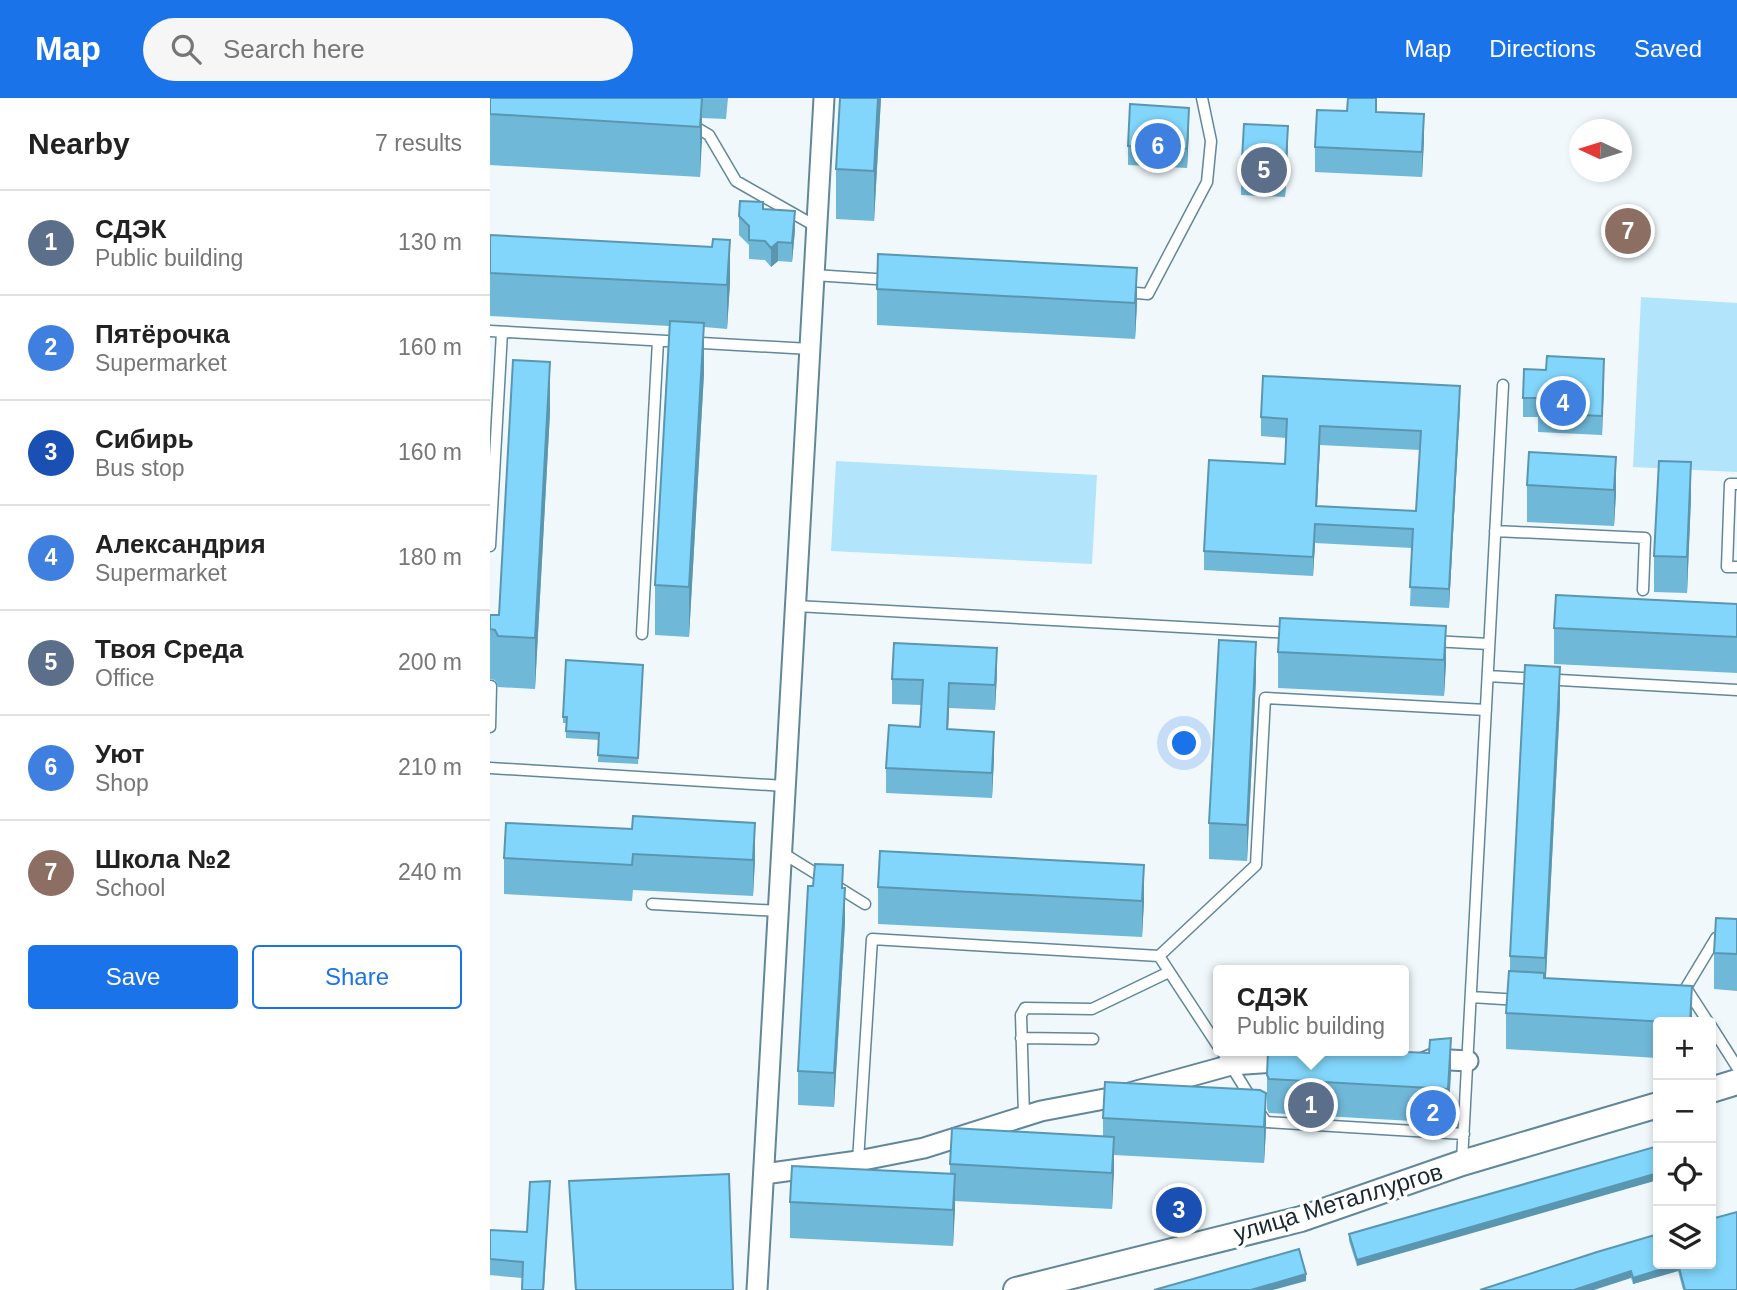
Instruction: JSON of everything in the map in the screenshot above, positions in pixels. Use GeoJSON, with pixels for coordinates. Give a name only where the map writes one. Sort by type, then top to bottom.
{"type":"FeatureCollection","features":[{"type":"Feature","properties":{"kind":"street"},"geometry":{"type":"LineString","coordinates":[[757,1290],[824,98]]}},
{"type":"Feature","properties":{"kind":"street"},"geometry":{"type":"LineString","coordinates":[[764,1174],[858,1161],[924,1147],[1024,1116],[1115,1097],[1226,1058],[1311,1061]]}},
{"type":"Feature","properties":{"kind":"street"},"geometry":{"type":"LineString","coordinates":[[1407,1065],[1420,1065],[1432,1059],[1468,1061]]}},
{"type":"Feature","properties":{"kind":"street"},"geometry":{"type":"LineString","coordinates":[[1716,1088],[1737,1082]]}},
{"type":"Feature","properties":{"kind":"street","name":"улица Металлургов"},"geometry":{"type":"LineString","coordinates":[[1016,1290],[1301,1219],[1462,1163],[1653,1106]]}},
{"type":"Feature","properties":{"kind":"lane"},"geometry":{"type":"LineString","coordinates":[[1106,291],[1148,294],[1207,182],[1211,141],[1202,98]]}},
{"type":"Feature","properties":{"kind":"lane"},"geometry":{"type":"LineString","coordinates":[[682,120],[709,135],[736,181],[817,227]]}},
{"type":"Feature","properties":{"kind":"lane"},"geometry":{"type":"LineString","coordinates":[[814,275],[898,280]]}},
{"type":"Feature","properties":{"kind":"lane"},"geometry":{"type":"LineString","coordinates":[[490,331],[810,349]]}},
{"type":"Feature","properties":{"kind":"lane"},"geometry":{"type":"LineString","coordinates":[[490,546],[493,435],[502,332]]}},
{"type":"Feature","properties":{"kind":"lane"},"geometry":{"type":"LineString","coordinates":[[642,634],[658,341]]}},
{"type":"Feature","properties":{"kind":"lane"},"geometry":{"type":"LineString","coordinates":[[1462,1163],[1503,386]]}},
{"type":"Feature","properties":{"kind":"lane"},"geometry":{"type":"LineString","coordinates":[[1737,484],[1730,484],[1727,567],[1737,567]]}},
{"type":"Feature","properties":{"kind":"lane"},"geometry":{"type":"LineString","coordinates":[[1495,531],[1645,538],[1643,590]]}},
{"type":"Feature","properties":{"kind":"lane"},"geometry":{"type":"LineString","coordinates":[[796,606],[1309,634]]}},
{"type":"Feature","properties":{"kind":"lane"},"geometry":{"type":"LineString","coordinates":[[1420,640],[1489,644]]}},
{"type":"Feature","properties":{"kind":"lane"},"geometry":{"type":"LineString","coordinates":[[1488,676],[1737,690]]}},
{"type":"Feature","properties":{"kind":"lane"},"geometry":{"type":"LineString","coordinates":[[490,727],[492,689]]}},
{"type":"Feature","properties":{"kind":"lane"},"geometry":{"type":"LineString","coordinates":[[858,1161],[872,939],[1159,956],[1256,865],[1265,698],[1486,710]]}},
{"type":"Feature","properties":{"kind":"lane"},"geometry":{"type":"LineString","coordinates":[[490,768],[785,786]]}},
{"type":"Feature","properties":{"kind":"lane"},"geometry":{"type":"LineString","coordinates":[[781,852],[865,904]]}},
{"type":"Feature","properties":{"kind":"lane"},"geometry":{"type":"LineString","coordinates":[[652,904],[778,911]]}},
{"type":"Feature","properties":{"kind":"lane"},"geometry":{"type":"LineString","coordinates":[[1674,1009],[1716,937],[1737,939]]}},
{"type":"Feature","properties":{"kind":"lane"},"geometry":{"type":"LineString","coordinates":[[1159,956],[1213,1038]]}},
{"type":"Feature","properties":{"kind":"lane"},"geometry":{"type":"LineString","coordinates":[[1024,1116],[1021,1015],[1025,1008],[1091,1009],[1169,972]]}},
{"type":"Feature","properties":{"kind":"lane"},"geometry":{"type":"LineString","coordinates":[[1686,988],[1705,1017]]}},
{"type":"Feature","properties":{"kind":"lane"},"geometry":{"type":"LineString","coordinates":[[1471,997],[1524,1000]]}},
{"type":"Feature","properties":{"kind":"lane"},"geometry":{"type":"LineString","coordinates":[[1716,1034],[1737,1067]]}},
{"type":"Feature","properties":{"kind":"lane"},"geometry":{"type":"LineString","coordinates":[[1021,1038],[1093,1039]]}},
{"type":"Feature","properties":{"kind":"lane"},"geometry":{"type":"LineString","coordinates":[[1226,1058],[1266,1122],[1464,1134]]}},
{"type":"Feature","properties":{"kind":"shaded area"},"geometry":{"type":"Polygon","coordinates":[[[1641,297],[1737,303],[1737,472],[1633,467],[1641,297]]]}},
{"type":"Feature","properties":{"kind":"shaded area"},"geometry":{"type":"Polygon","coordinates":[[[836,461],[1097,475],[1092,564],[831,551],[836,461]]]}},
{"type":"Feature","properties":{"kind":"building"},"geometry":{"type":"Polygon","coordinates":[[[490,98],[702,98],[700,127],[490,114],[490,98]]]}},
{"type":"Feature","properties":{"kind":"building"},"geometry":{"type":"Polygon","coordinates":[[[840,98],[878,98],[874,171],[836,169],[840,98]]]}},
{"type":"Feature","properties":{"kind":"building"},"geometry":{"type":"Polygon","coordinates":[[[1348,98],[1376,98],[1376,112],[1424,114],[1422,152],[1315,147],[1317,110],[1347,111],[1348,98]]]}},
{"type":"Feature","properties":{"kind":"building"},"geometry":{"type":"Polygon","coordinates":[[[1130,104],[1189,108],[1187,149],[1128,146],[1130,104]]]}},
{"type":"Feature","properties":{"kind":"building"},"geometry":{"type":"Polygon","coordinates":[[[1244,124],[1288,126],[1285,178],[1241,176],[1244,124]]]}},
{"type":"Feature","properties":{"kind":"building"},"geometry":{"type":"Polygon","coordinates":[[[740,201],[763,202],[763,209],[795,211],[792,243],[778,242],[771,248],[765,241],[749,240],[749,226],[739,216],[740,201]]]}},
{"type":"Feature","properties":{"kind":"building"},"geometry":{"type":"Polygon","coordinates":[[[490,235],[712,247],[713,239],[730,240],[727,285],[490,273],[490,235]]]}},
{"type":"Feature","properties":{"kind":"building"},"geometry":{"type":"Polygon","coordinates":[[[878,254],[1137,268],[1135,303],[877,289],[878,254]]]}},
{"type":"Feature","properties":{"kind":"building"},"geometry":{"type":"Polygon","coordinates":[[[670,321],[704,323],[689,587],[655,585],[670,321]]]}},
{"type":"Feature","properties":{"kind":"building"},"geometry":{"type":"Polygon","coordinates":[[[1547,356],[1604,359],[1602,416],[1538,413],[1539,398],[1523,398],[1524,369],[1546,370],[1547,356]]]}},
{"type":"Feature","properties":{"kind":"building"},"geometry":{"type":"Polygon","coordinates":[[[513,360],[550,362],[535,638],[498,636],[495,630],[490,629],[490,615],[499,615],[513,360]]]}},
{"type":"Feature","properties":{"kind":"building"},"geometry":{"type":"Polygon","coordinates":[[[1263,376],[1460,386],[1449,589],[1410,587],[1413,529],[1315,524],[1313,557],[1204,551],[1209,460],[1285,464],[1287,419],[1261,417],[1263,376]],[[1320,426],[1316,506],[1416,511],[1421,431],[1320,426]]]}},
{"type":"Feature","properties":{"kind":"building"},"geometry":{"type":"Polygon","coordinates":[[[1529,452],[1616,457],[1614,490],[1527,485],[1529,452]]]}},
{"type":"Feature","properties":{"kind":"building"},"geometry":{"type":"Polygon","coordinates":[[[1659,461],[1691,462],[1687,557],[1654,556],[1659,461]]]}},
{"type":"Feature","properties":{"kind":"building"},"geometry":{"type":"Polygon","coordinates":[[[1556,595],[1737,604],[1737,637],[1554,628],[1556,595]]]}},
{"type":"Feature","properties":{"kind":"building"},"geometry":{"type":"Polygon","coordinates":[[[1280,618],[1446,626],[1444,660],[1278,652],[1280,618]]]}},
{"type":"Feature","properties":{"kind":"building"},"geometry":{"type":"Polygon","coordinates":[[[1219,640],[1256,642],[1247,825],[1209,823],[1219,640]]]}},
{"type":"Feature","properties":{"kind":"building"},"geometry":{"type":"Polygon","coordinates":[[[894,643],[997,648],[995,685],[949,683],[947,729],[994,732],[992,773],[886,768],[889,725],[920,727],[923,680],[892,679],[894,643]]]}},
{"type":"Feature","properties":{"kind":"building"},"geometry":{"type":"Polygon","coordinates":[[[566,660],[643,665],[638,758],[598,755],[599,733],[566,731],[567,717],[563,717],[566,660]]]}},
{"type":"Feature","properties":{"kind":"building"},"geometry":{"type":"Polygon","coordinates":[[[1525,665],[1560,667],[1545,958],[1510,956],[1525,665]]]}},
{"type":"Feature","properties":{"kind":"building"},"geometry":{"type":"Polygon","coordinates":[[[633,816],[755,823],[753,860],[633,854],[632,865],[504,858],[506,823],[632,829],[633,816]]]}},
{"type":"Feature","properties":{"kind":"building"},"geometry":{"type":"Polygon","coordinates":[[[880,851],[1144,865],[1142,901],[878,887],[880,851]]]}},
{"type":"Feature","properties":{"kind":"building"},"geometry":{"type":"Polygon","coordinates":[[[815,864],[843,865],[842,888],[845,888],[834,1073],[798,1071],[808,886],[813,886],[815,864]]]}},
{"type":"Feature","properties":{"kind":"building"},"geometry":{"type":"Polygon","coordinates":[[[1716,918],[1737,919],[1737,954],[1714,953],[1716,918]]]}},
{"type":"Feature","properties":{"kind":"building"},"geometry":{"type":"Polygon","coordinates":[[[1509,971],[1544,973],[1544,978],[1692,986],[1690,1017],[1653,1017],[1653,1021],[1506,1013],[1509,971]]]}},
{"type":"Feature","properties":{"kind":"building"},"geometry":{"type":"Polygon","coordinates":[[[1451,1038],[1448,1089],[1269,1079],[1267,1075],[1268,1056],[1409,1056],[1409,1052],[1429,1053],[1430,1040],[1451,1038]]]}},
{"type":"Feature","properties":{"kind":"building"},"geometry":{"type":"Polygon","coordinates":[[[1105,1082],[1260,1090],[1266,1093],[1264,1127],[1103,1118],[1105,1082]]]}},
{"type":"Feature","properties":{"kind":"building"},"geometry":{"type":"Polygon","coordinates":[[[952,1128],[1114,1137],[1112,1173],[950,1164],[952,1128]]]}},
{"type":"Feature","properties":{"kind":"building"},"geometry":{"type":"Polygon","coordinates":[[[1653,1147],[1653,1174],[1357,1260],[1349,1234],[1653,1147]]]}},
{"type":"Feature","properties":{"kind":"building"},"geometry":{"type":"Polygon","coordinates":[[[792,1166],[955,1174],[953,1210],[790,1202],[792,1166]]]}},
{"type":"Feature","properties":{"kind":"building"},"geometry":{"type":"Polygon","coordinates":[[[729,1174],[733,1290],[576,1290],[569,1181],[729,1174]]]}},
{"type":"Feature","properties":{"kind":"building"},"geometry":{"type":"Polygon","coordinates":[[[550,1181],[543,1290],[522,1290],[523,1262],[490,1259],[490,1230],[527,1232],[530,1182],[550,1181]]]}},
{"type":"Feature","properties":{"kind":"building"},"geometry":{"type":"Polygon","coordinates":[[[1737,1212],[1737,1290],[1685,1290],[1679,1269],[1716,1269],[1716,1218],[1737,1212]]]}},
{"type":"Feature","properties":{"kind":"building"},"geometry":{"type":"Polygon","coordinates":[[[1653,1235],[1653,1269],[1662,1269],[1633,1278],[1631,1271],[1574,1290],[1480,1290],[1653,1235]]]}},
{"type":"Feature","properties":{"kind":"building"},"geometry":{"type":"Polygon","coordinates":[[[1299,1249],[1306,1274],[1251,1290],[1154,1290],[1299,1249]]]}},
{"type":"Feature","properties":{"kind":"place","name":"Уют"},"geometry":{"type":"Point","coordinates":[1158,146]}},
{"type":"Feature","properties":{"kind":"place","name":"Твоя Среда"},"geometry":{"type":"Point","coordinates":[1264,170]}},
{"type":"Feature","properties":{"kind":"place","name":"Школа №2"},"geometry":{"type":"Point","coordinates":[1628,231]}},
{"type":"Feature","properties":{"kind":"place","name":"Александрия"},"geometry":{"type":"Point","coordinates":[1563,403]}},
{"type":"Feature","properties":{"kind":"place","name":"СДЭК"},"geometry":{"type":"Point","coordinates":[1311,1105]}},
{"type":"Feature","properties":{"kind":"place","name":"Пятёрочка"},"geometry":{"type":"Point","coordinates":[1433,1113]}},
{"type":"Feature","properties":{"kind":"place","name":"Сибирь"},"geometry":{"type":"Point","coordinates":[1179,1210]}}]}
